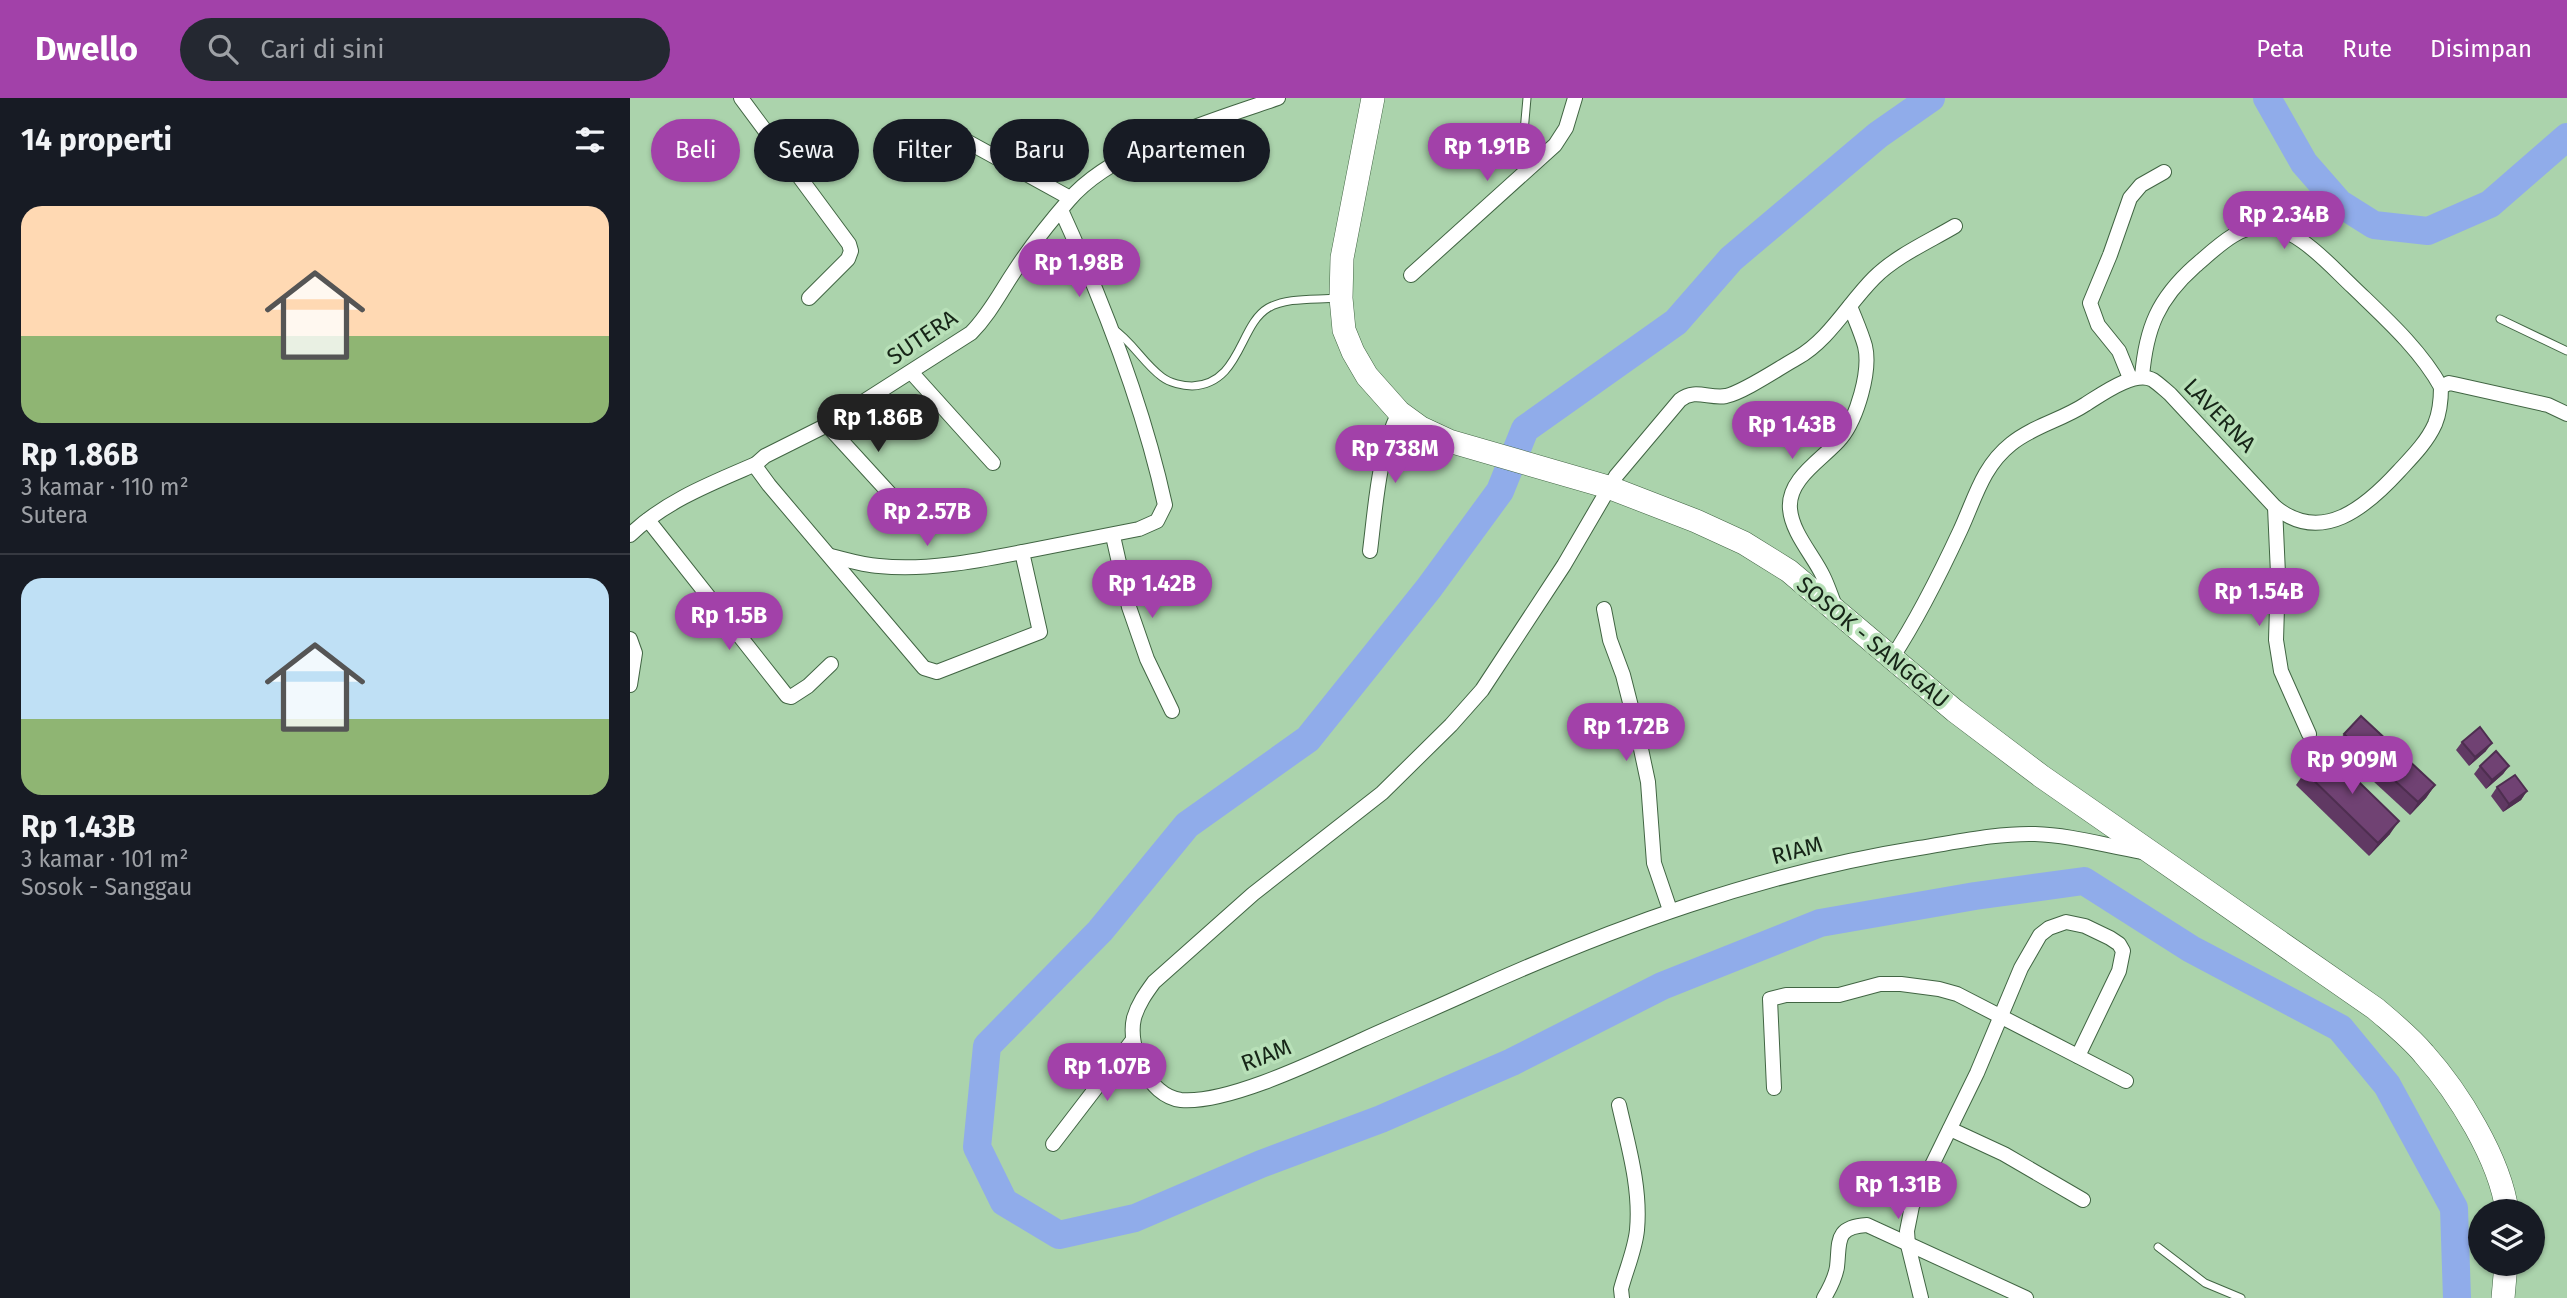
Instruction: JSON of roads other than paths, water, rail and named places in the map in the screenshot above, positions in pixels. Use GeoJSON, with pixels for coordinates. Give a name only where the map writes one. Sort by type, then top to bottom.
{"type":"FeatureCollection","features":[{"type":"Feature","properties":{"kind":"highway","name":"SOSOK - SANGGAU"},"geometry":{"type":"LineString","coordinates":[[1373,98],[1342,258],[1341,298],[1344,330],[1353,352],[1367,376],[1399,412],[1421,428],[1458,443],[1608,487],[1696,521],[1744,543],[1789,571],[1955,711],[2041,776],[2376,1009],[2423,1053],[2446,1082],[2483,1144],[2505,1199]]}},
{"type":"Feature","properties":{"kind":"highway"},"geometry":{"type":"LineString","coordinates":[[2503,1298],[2505,1276]]}},
{"type":"Feature","properties":{"kind":"street"},"geometry":{"type":"LineString","coordinates":[[741,98],[849,244],[851,251],[848,259],[809,298]]}},
{"type":"Feature","properties":{"kind":"street","name":"SUTERA"},"geometry":{"type":"LineString","coordinates":[[631,532],[686,496],[756,464],[765,456],[827,425],[971,333],[1030,247],[1070,198],[1105,170],[1175,135],[1278,98]]}},
{"type":"Feature","properties":{"kind":"street"},"geometry":{"type":"LineString","coordinates":[[1411,275],[1555,145],[1566,128],[1575,98]]}},
{"type":"Feature","properties":{"kind":"street"},"geometry":{"type":"LineString","coordinates":[[976,146],[1070,198]]}},
{"type":"Feature","properties":{"kind":"street"},"geometry":{"type":"LineString","coordinates":[[2136,378],[2098,324],[2090,303],[2130,198],[2141,185],[2164,172]]}},
{"type":"Feature","properties":{"kind":"street"},"geometry":{"type":"LineString","coordinates":[[831,556],[880,566],[968,562],[1114,536],[1157,521],[1165,505],[1147,435],[1079,250],[1061,210]]}},
{"type":"Feature","properties":{"kind":"street"},"geometry":{"type":"LineString","coordinates":[[1053,1144],[1132,1041],[1134,1018],[1143,997],[1154,982],[1253,894],[1382,793],[1451,725],[1482,690],[1564,565],[1608,487],[1639,447],[1686,395],[1720,396],[1739,390],[1809,350],[1886,267],[1955,226]]}},
{"type":"Feature","properties":{"kind":"street"},"geometry":{"type":"LineString","coordinates":[[1892,658],[1912,626],[1953,546],[1980,482],[1998,455],[2025,434],[2136,378],[2156,313],[2166,297],[2185,275],[2235,234],[2248,228],[2267,226],[2284,231],[2322,257],[2381,315],[2427,366],[2441,387],[2454,384],[2548,405],[2567,414]]}},
{"type":"Feature","properties":{"kind":"street"},"geometry":{"type":"LineString","coordinates":[[1837,610],[1823,576],[1791,518],[1789,506],[1800,478],[1840,439],[1849,427],[1859,402],[1866,364],[1865,347],[1850,306]]}},
{"type":"Feature","properties":{"kind":"street"},"geometry":{"type":"LineString","coordinates":[[911,372],[993,463]]}},
{"type":"Feature","properties":{"kind":"street","name":"LAVERNA"},"geometry":{"type":"LineString","coordinates":[[2136,378],[2152,379],[2170,394],[2285,515],[2300,521],[2317,522],[2343,517],[2363,507],[2415,454],[2435,425],[2440,408],[2441,387]]}},
{"type":"Feature","properties":{"kind":"street"},"geometry":{"type":"LineString","coordinates":[[1370,551],[1384,447],[1399,412]]}},
{"type":"Feature","properties":{"kind":"street"},"geometry":{"type":"LineString","coordinates":[[827,425],[902,507]]}},
{"type":"Feature","properties":{"kind":"street"},"geometry":{"type":"LineString","coordinates":[[756,464],[769,485],[924,668],[937,672],[1040,632],[1022,552]]}},
{"type":"Feature","properties":{"kind":"street"},"geometry":{"type":"LineString","coordinates":[[2275,507],[2278,574],[2276,640],[2281,671],[2309,734]]}},
{"type":"Feature","properties":{"kind":"street"},"geometry":{"type":"LineString","coordinates":[[648,520],[787,696],[792,697],[831,664]]}},
{"type":"Feature","properties":{"kind":"street"},"geometry":{"type":"LineString","coordinates":[[1114,536],[1129,607],[1147,659],[1172,711]]}},
{"type":"Feature","properties":{"kind":"street"},"geometry":{"type":"LineString","coordinates":[[1604,609],[1610,640],[1623,675],[1637,730],[1648,782],[1654,863],[1670,910]]}},
{"type":"Feature","properties":{"kind":"street"},"geometry":{"type":"LineString","coordinates":[[630,639],[635,653],[630,685]]}},
{"type":"Feature","properties":{"kind":"street","name":"RIAM"},"geometry":{"type":"LineString","coordinates":[[1132,1041],[1151,1081],[1164,1094],[1180,1100],[1221,1096],[1314,1061],[1509,975],[1670,910],[1824,866],[1874,855],[1979,839],[2033,834],[2152,853]]}},
{"type":"Feature","properties":{"kind":"street"},"geometry":{"type":"LineString","coordinates":[[1921,1298],[1908,1245],[1907,1231],[1912,1206],[1977,1073],[2021,968],[2040,935],[2049,928],[2066,922],[2085,926],[2110,938],[2119,944],[2123,951],[2110,991],[2078,1056]]}},
{"type":"Feature","properties":{"kind":"street"},"geometry":{"type":"LineString","coordinates":[[1773,1088],[1769,1003],[1773,997],[1839,995],[1880,984],[1900,984],[1957,994],[2126,1081]]}},
{"type":"Feature","properties":{"kind":"street"},"geometry":{"type":"LineString","coordinates":[[1619,1105],[1632,1165],[1637,1214],[1637,1232],[1622,1298]]}},
{"type":"Feature","properties":{"kind":"street"},"geometry":{"type":"LineString","coordinates":[[1950,1129],[2004,1154],[2083,1200]]}},
{"type":"Feature","properties":{"kind":"street"},"geometry":{"type":"LineString","coordinates":[[1824,1298],[1833,1284],[1837,1246],[1844,1231],[1854,1226],[1867,1225],[2026,1298]]}},
{"type":"Feature","properties":{"kind":"lane"},"geometry":{"type":"LineString","coordinates":[[1527,98],[1523,143],[1530,168]]}},
{"type":"Feature","properties":{"kind":"lane"},"geometry":{"type":"LineString","coordinates":[[1108,326],[1124,336],[1163,377],[1181,385],[1195,386],[1213,380],[1227,369],[1259,315],[1269,308],[1287,302],[1341,298]]}},
{"type":"Feature","properties":{"kind":"lane"},"geometry":{"type":"LineString","coordinates":[[2500,319],[2567,351]]}},
{"type":"Feature","properties":{"kind":"lane"},"geometry":{"type":"LineString","coordinates":[[2158,1247],[2205,1283],[2241,1298]]}},
{"type":"Feature","properties":{"kind":"waterway"},"geometry":{"type":"LineString","coordinates":[[1931,98],[1878,135],[1731,259],[1676,322],[1525,429],[1500,491],[1429,588],[1308,739],[1187,825],[1100,931],[987,1046],[977,1147],[1004,1202],[1059,1235],[1135,1218],[1261,1164],[1381,1119],[1512,1062],[1662,986],[1820,923],[1975,896],[2084,881],[2191,949],[2340,1028],[2387,1085],[2454,1208],[2457,1298]]}},
{"type":"Feature","properties":{"kind":"waterway"},"geometry":{"type":"LineString","coordinates":[[2267,98],[2304,163],[2339,203],[2374,225],[2428,231],[2490,204],[2567,137]]}}]}
